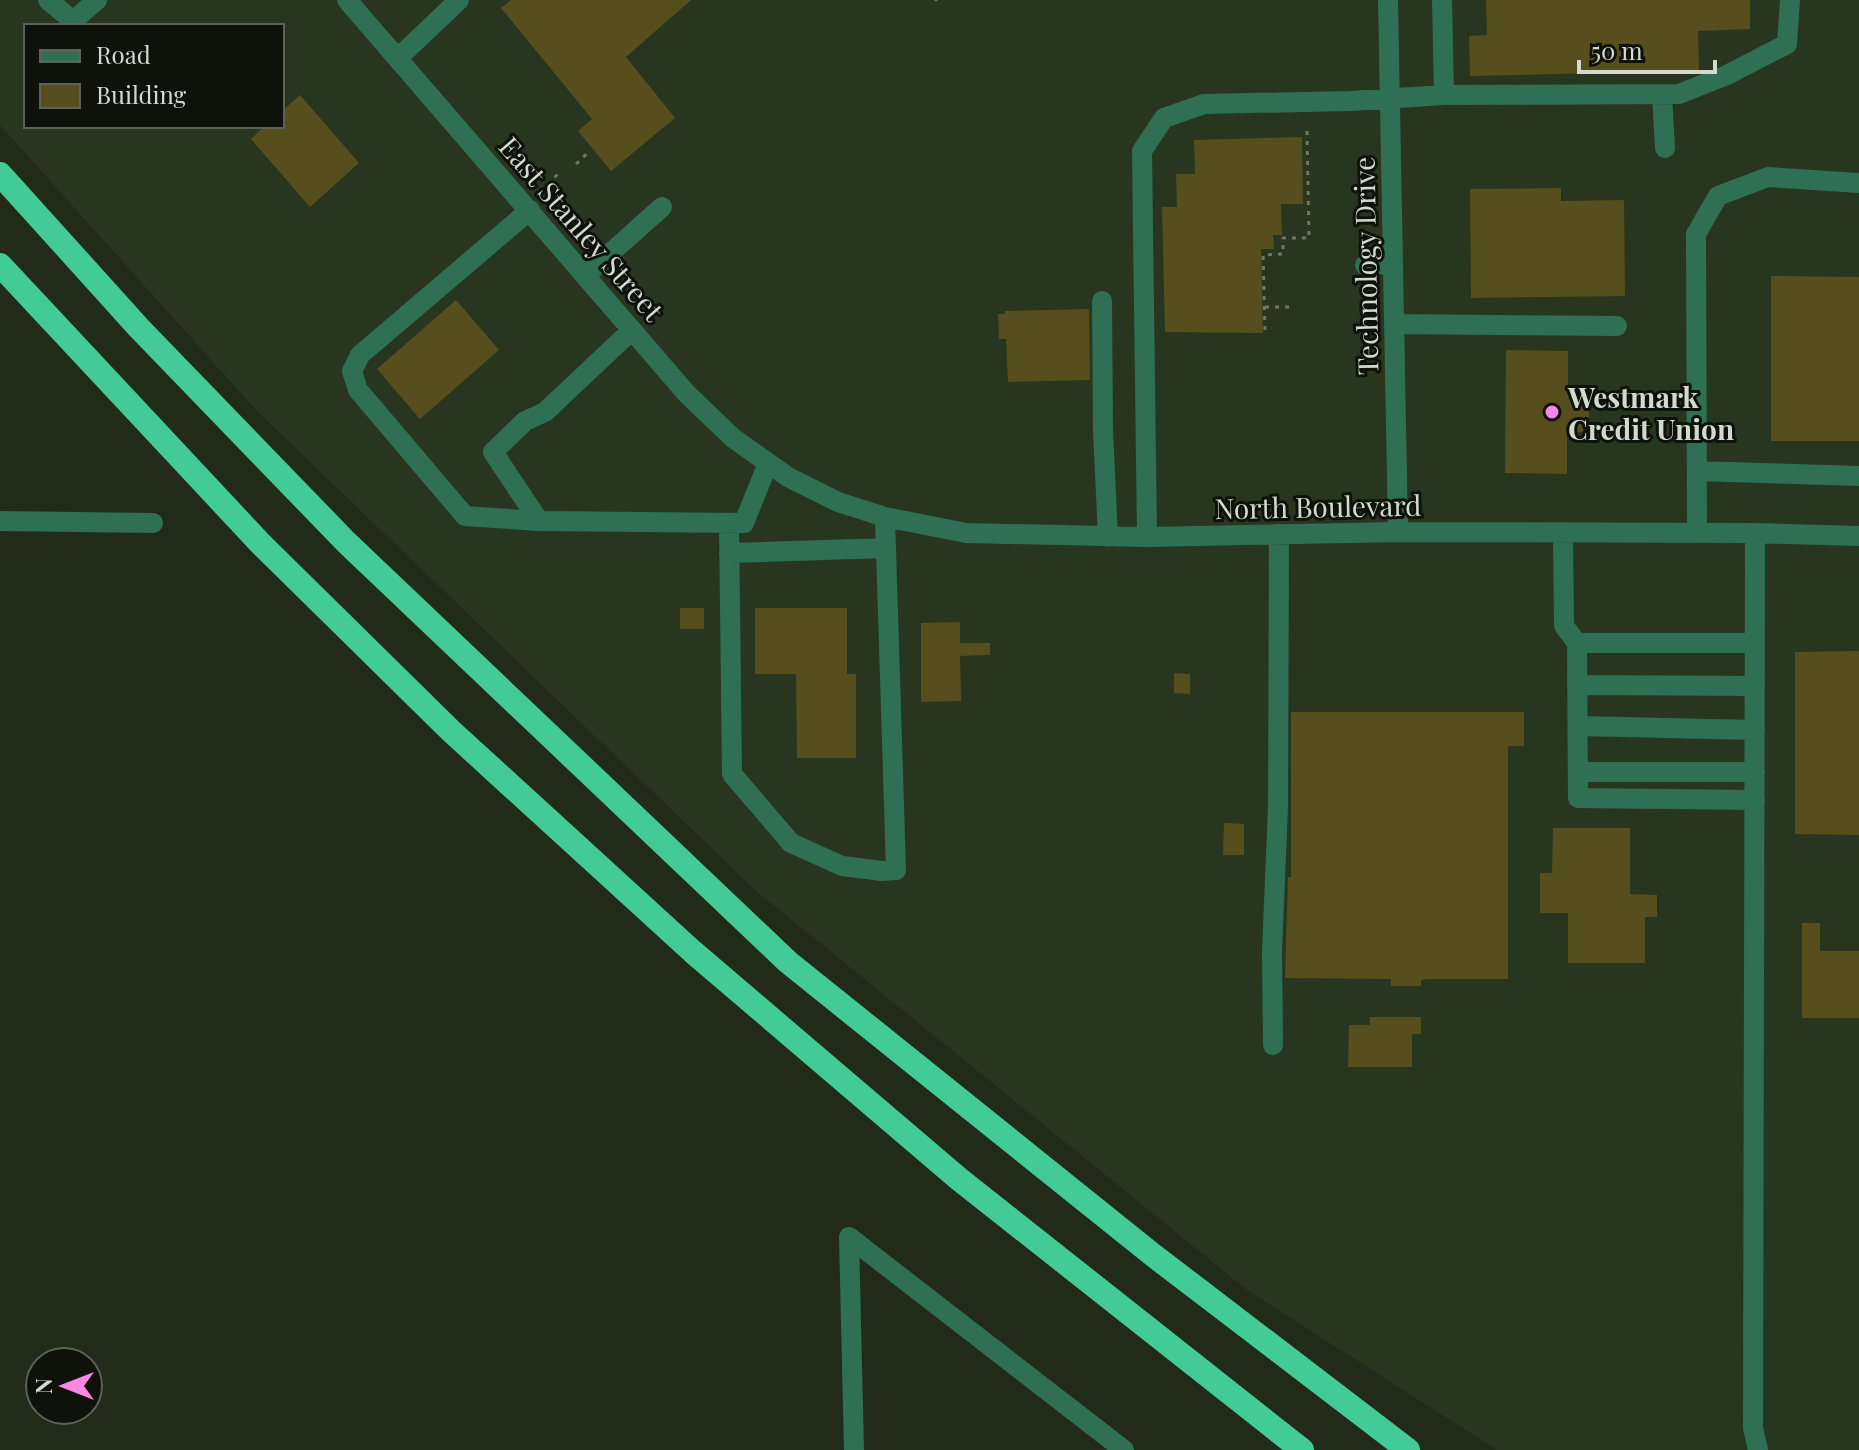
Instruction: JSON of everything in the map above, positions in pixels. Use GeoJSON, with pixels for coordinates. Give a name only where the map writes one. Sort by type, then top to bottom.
{"type":"FeatureCollection","features":[{"type":"Feature","properties":{"kind":"highway"},"geometry":{"type":"LineString","coordinates":[[0,174],[139,328],[346,542],[788,962],[1153,1255],[1408,1450]]}},
{"type":"Feature","properties":{"kind":"highway"},"geometry":{"type":"LineString","coordinates":[[0,265],[260,543],[451,731],[693,952],[959,1179],[1302,1450]]}},
{"type":"Feature","properties":{"kind":"street"},"geometry":{"type":"LineString","coordinates":[[48,0],[73,21],[97,0]]}},
{"type":"Feature","properties":{"kind":"street","name":"East Stanley Street"},"geometry":{"type":"LineString","coordinates":[[347,0],[687,394],[733,438],[788,477]]}},
{"type":"Feature","properties":{"kind":"street"},"geometry":{"type":"LineString","coordinates":[[398,58],[459,0]]}},
{"type":"Feature","properties":{"kind":"street","name":"Technology Drive"},"geometry":{"type":"LineString","coordinates":[[1388,0],[1398,532]]}},
{"type":"Feature","properties":{"kind":"street"},"geometry":{"type":"LineString","coordinates":[[1442,0],[1444,95]]}},
{"type":"Feature","properties":{"kind":"street"},"geometry":{"type":"LineString","coordinates":[[1147,537],[1142,151],[1164,118],[1204,104],[1350,101],[1444,95],[1679,94],[1727,75],[1787,44],[1790,0]]}},
{"type":"Feature","properties":{"kind":"street"},"geometry":{"type":"LineString","coordinates":[[1662,95],[1665,148]]}},
{"type":"Feature","properties":{"kind":"street"},"geometry":{"type":"LineString","coordinates":[[1697,533],[1696,234],[1718,196],[1768,177],[1859,183]]}},
{"type":"Feature","properties":{"kind":"street"},"geometry":{"type":"LineString","coordinates":[[586,275],[662,207]]}},
{"type":"Feature","properties":{"kind":"street"},"geometry":{"type":"LineString","coordinates":[[530,210],[360,355],[352,371],[358,390],[465,516],[539,521],[744,523],[768,463]]}},
{"type":"Feature","properties":{"kind":"street"},"geometry":{"type":"LineString","coordinates":[[1365,265],[1393,264]]}},
{"type":"Feature","properties":{"kind":"street"},"geometry":{"type":"LineString","coordinates":[[1102,301],[1108,537]]}},
{"type":"Feature","properties":{"kind":"street"},"geometry":{"type":"LineString","coordinates":[[1394,324],[1617,326]]}},
{"type":"Feature","properties":{"kind":"street"},"geometry":{"type":"LineString","coordinates":[[539,521],[493,452],[525,421],[545,412],[632,330]]}},
{"type":"Feature","properties":{"kind":"street"},"geometry":{"type":"LineString","coordinates":[[1697,471],[1859,476]]}},
{"type":"Feature","properties":{"kind":"street","name":"North Boulevard"},"geometry":{"type":"LineString","coordinates":[[788,477],[838,502],[885,517],[966,533],[1108,537],[1398,532],[1859,536]]}},
{"type":"Feature","properties":{"kind":"street"},"geometry":{"type":"LineString","coordinates":[[729,523],[732,774],[791,843],[842,866],[882,871],[896,870],[885,517]]}},
{"type":"Feature","properties":{"kind":"street"},"geometry":{"type":"LineString","coordinates":[[0,521],[153,523]]}},
{"type":"Feature","properties":{"kind":"street"},"geometry":{"type":"LineString","coordinates":[[1755,533],[1753,1428],[1758,1450]]}},
{"type":"Feature","properties":{"kind":"street"},"geometry":{"type":"LineString","coordinates":[[1273,1045],[1279,534]]}},
{"type":"Feature","properties":{"kind":"street"},"geometry":{"type":"LineString","coordinates":[[1563,534],[1564,626],[1577,643],[1578,798],[1755,800]]}},
{"type":"Feature","properties":{"kind":"street"},"geometry":{"type":"LineString","coordinates":[[729,553],[886,548]]}},
{"type":"Feature","properties":{"kind":"street"},"geometry":{"type":"LineString","coordinates":[[1577,643],[1755,643]]}},
{"type":"Feature","properties":{"kind":"street"},"geometry":{"type":"LineString","coordinates":[[1577,685],[1755,686]]}},
{"type":"Feature","properties":{"kind":"street"},"geometry":{"type":"LineString","coordinates":[[1578,726],[1755,730]]}},
{"type":"Feature","properties":{"kind":"street"},"geometry":{"type":"LineString","coordinates":[[1578,772],[1755,772]]}},
{"type":"Feature","properties":{"kind":"street"},"geometry":{"type":"LineString","coordinates":[[854,1450],[849,1237],[1124,1450]]}},
{"type":"Feature","properties":{"kind":"path"},"geometry":{"type":"LineString","coordinates":[[1265,330],[1263,255],[1283,254],[1283,238],[1309,238],[1307,131]]}},
{"type":"Feature","properties":{"kind":"path"},"geometry":{"type":"LineString","coordinates":[[576,164],[590,151]]}},
{"type":"Feature","properties":{"kind":"path"},"geometry":{"type":"LineString","coordinates":[[540,191],[559,173]]}},
{"type":"Feature","properties":{"kind":"path"},"geometry":{"type":"LineString","coordinates":[[1265,307],[1294,307]]}},
{"type":"Feature","properties":{"kind":"shaded area"},"geometry":{"type":"Polygon","coordinates":[[[0,0],[1859,0],[1859,1450],[1497,1450],[1247,1290],[755,890],[256,410],[0,125],[0,0]]]}},
{"type":"Feature","properties":{"kind":"building"},"geometry":{"type":"Polygon","coordinates":[[[511,0],[691,0],[626,57],[675,118],[611,171],[578,131],[592,119],[501,8],[511,0]]]}},
{"type":"Feature","properties":{"kind":"building"},"geometry":{"type":"Polygon","coordinates":[[[1486,0],[1750,0],[1750,29],[1698,31],[1699,71],[1470,76],[1469,36],[1487,35],[1486,0]]]}},
{"type":"Feature","properties":{"kind":"building"},"geometry":{"type":"Polygon","coordinates":[[[300,95],[359,163],[310,207],[251,139],[263,128],[284,128],[284,109],[300,95]]]}},
{"type":"Feature","properties":{"kind":"building"},"geometry":{"type":"Polygon","coordinates":[[[1302,137],[1303,204],[1281,204],[1282,235],[1273,235],[1274,249],[1261,249],[1263,333],[1165,332],[1162,207],[1177,207],[1176,174],[1195,174],[1194,140],[1302,137]]]}},
{"type":"Feature","properties":{"kind":"building"},"geometry":{"type":"Polygon","coordinates":[[[1561,188],[1561,201],[1624,200],[1625,296],[1471,298],[1470,189],[1561,188]]]}},
{"type":"Feature","properties":{"kind":"building"},"geometry":{"type":"Polygon","coordinates":[[[1771,276],[1859,277],[1859,441],[1771,441],[1771,276]]]}},
{"type":"Feature","properties":{"kind":"building"},"geometry":{"type":"Polygon","coordinates":[[[456,300],[499,350],[420,419],[377,369],[456,300]]]}},
{"type":"Feature","properties":{"kind":"building"},"geometry":{"type":"Polygon","coordinates":[[[1089,309],[1090,380],[1008,382],[1006,339],[999,339],[998,314],[1005,314],[1005,311],[1089,309]]]}},
{"type":"Feature","properties":{"kind":"building","name":"Westmark Credit Union"},"geometry":{"type":"Polygon","coordinates":[[[1506,350],[1568,351],[1568,387],[1589,387],[1589,432],[1567,432],[1567,474],[1505,473],[1506,350]]]}},
{"type":"Feature","properties":{"kind":"building"},"geometry":{"type":"Polygon","coordinates":[[[680,608],[704,608],[704,629],[680,629],[680,608]]]}},
{"type":"Feature","properties":{"kind":"building"},"geometry":{"type":"Polygon","coordinates":[[[755,608],[847,608],[847,674],[856,674],[856,758],[797,758],[796,674],[755,674],[755,608]]]}},
{"type":"Feature","properties":{"kind":"building"},"geometry":{"type":"Polygon","coordinates":[[[960,622],[960,643],[990,643],[990,655],[960,656],[961,701],[921,702],[921,623],[960,622]]]}},
{"type":"Feature","properties":{"kind":"building"},"geometry":{"type":"Polygon","coordinates":[[[1859,651],[1859,835],[1795,834],[1795,652],[1859,651]]]}},
{"type":"Feature","properties":{"kind":"building"},"geometry":{"type":"Polygon","coordinates":[[[1174,673],[1190,674],[1190,694],[1174,693],[1174,673]]]}},
{"type":"Feature","properties":{"kind":"building"},"geometry":{"type":"Polygon","coordinates":[[[1291,712],[1524,712],[1524,746],[1508,746],[1508,979],[1426,979],[1421,980],[1421,986],[1391,986],[1391,979],[1285,978],[1288,877],[1291,877],[1291,712]]]}},
{"type":"Feature","properties":{"kind":"building"},"geometry":{"type":"Polygon","coordinates":[[[1224,823],[1244,824],[1244,855],[1223,855],[1224,823]]]}},
{"type":"Feature","properties":{"kind":"building"},"geometry":{"type":"Polygon","coordinates":[[[1553,828],[1630,828],[1630,894],[1657,895],[1657,917],[1645,917],[1645,963],[1568,963],[1568,913],[1540,913],[1540,873],[1552,873],[1553,828]]]}},
{"type":"Feature","properties":{"kind":"building"},"geometry":{"type":"Polygon","coordinates":[[[1802,923],[1820,923],[1820,951],[1859,951],[1859,1018],[1802,1018],[1802,923]]]}},
{"type":"Feature","properties":{"kind":"building"},"geometry":{"type":"Polygon","coordinates":[[[1370,1017],[1421,1017],[1421,1034],[1412,1034],[1412,1067],[1348,1067],[1349,1025],[1370,1025],[1370,1017]]]}},
{"type":"Feature","properties":{"kind":"place","name":"Westmark Credit Union"},"geometry":{"type":"Point","coordinates":[1552,412]}}]}
